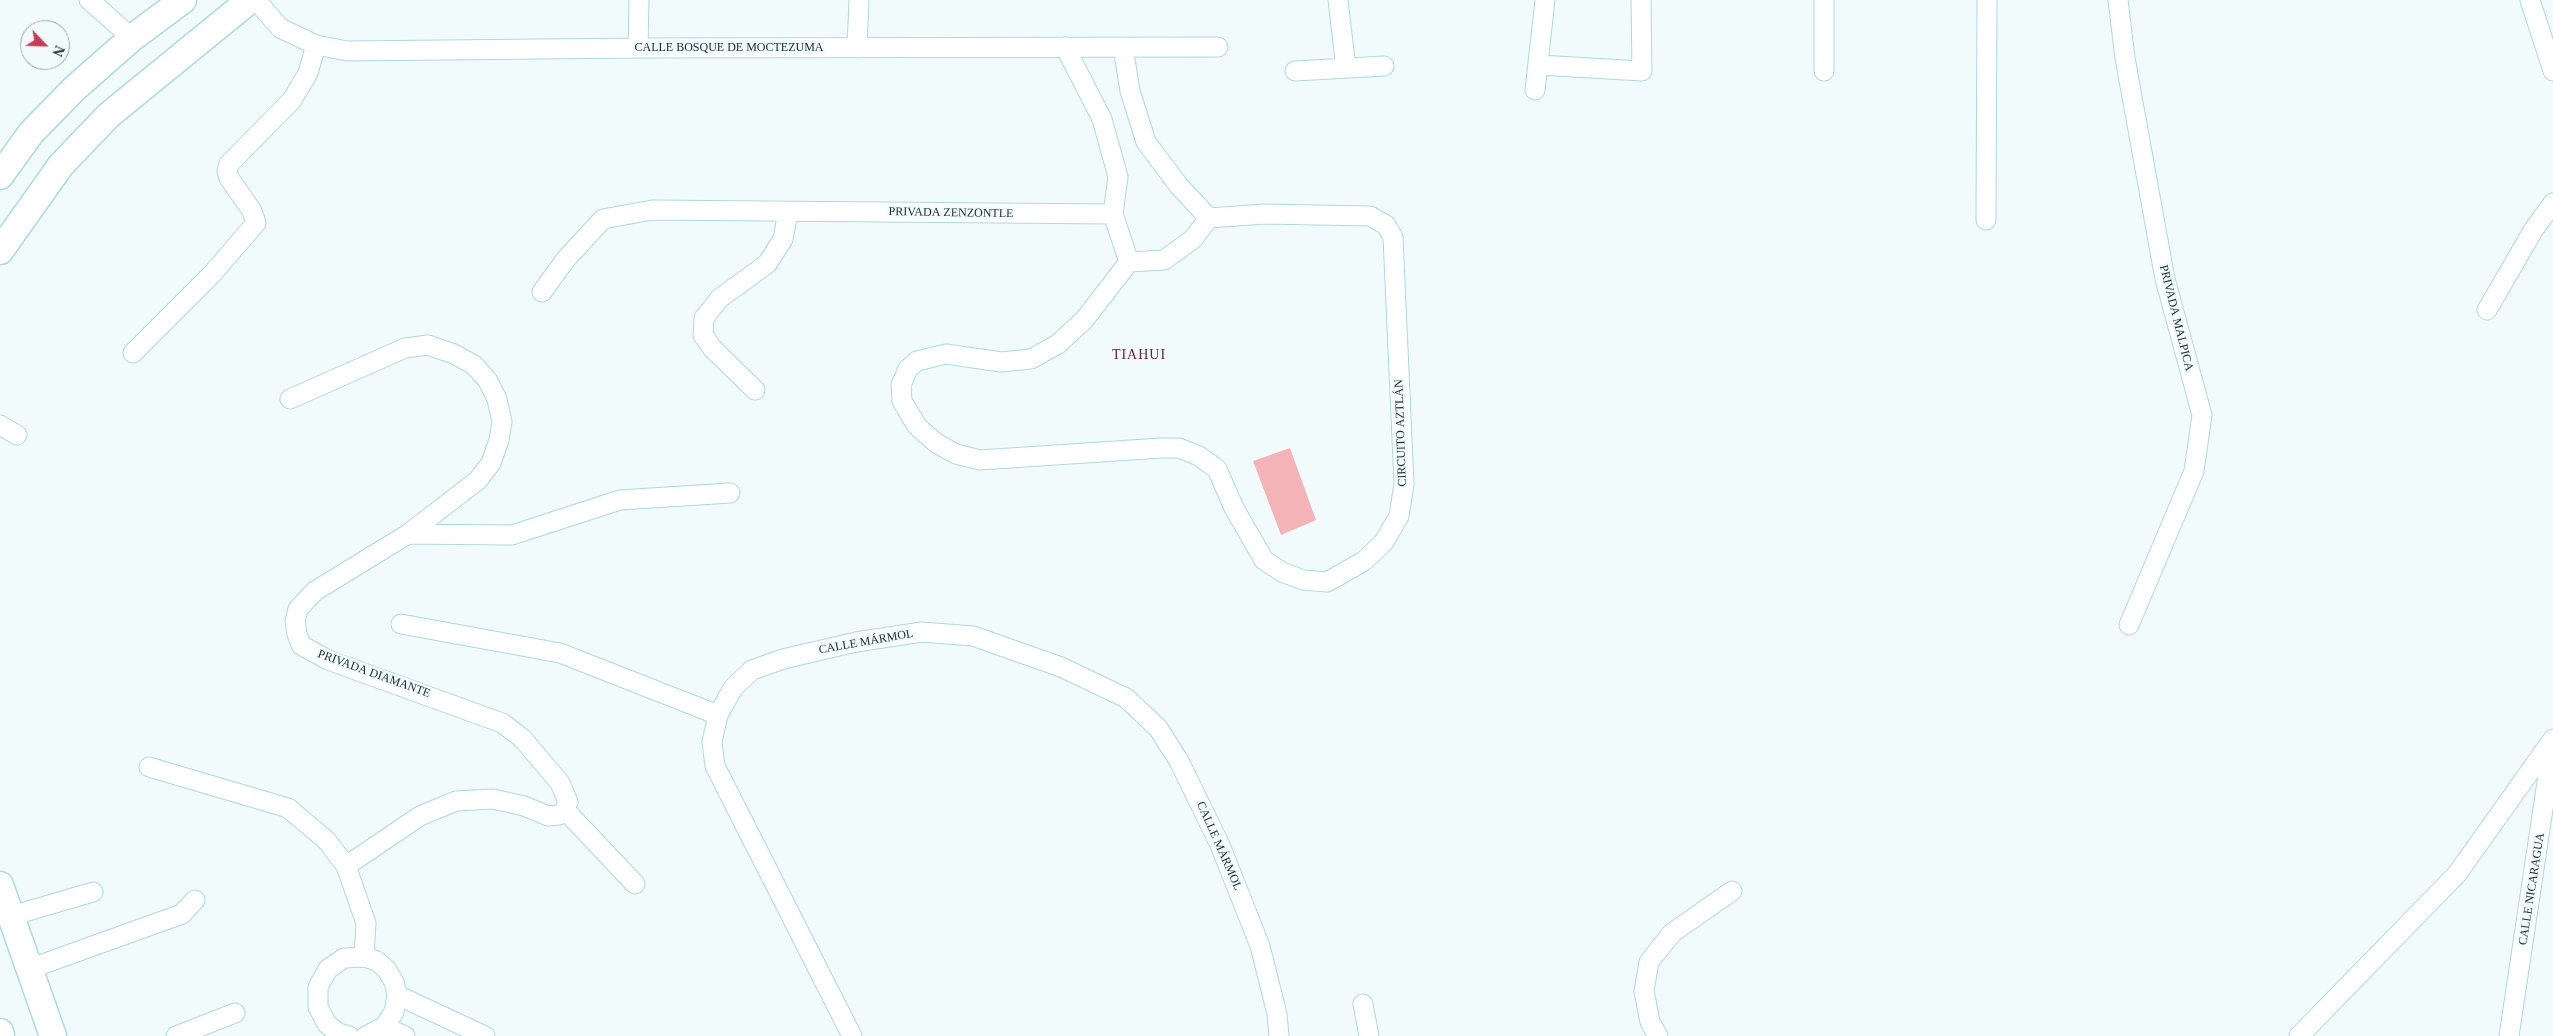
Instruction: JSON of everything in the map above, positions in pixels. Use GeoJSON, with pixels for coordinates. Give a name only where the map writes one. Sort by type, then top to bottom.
{"type":"FeatureCollection","features":[{"type":"Feature","properties":{"kind":"street"},"geometry":{"type":"LineString","coordinates":[[89,0],[132,38]]}},
{"type":"Feature","properties":{"kind":"street"},"geometry":{"type":"LineString","coordinates":[[0,176],[31,133],[75,88],[132,38],[183,0]]}},
{"type":"Feature","properties":{"kind":"street"},"geometry":{"type":"LineString","coordinates":[[0,251],[61,165],[109,115],[250,0]]}},
{"type":"Feature","properties":{"kind":"street","name":"CALLE BOSQUE DE MOCTEZUMA"},"geometry":{"type":"LineString","coordinates":[[256,0],[280,28],[316,45],[347,51],[638,48],[1218,47]]}},
{"type":"Feature","properties":{"kind":"street"},"geometry":{"type":"LineString","coordinates":[[638,48],[639,0]]}},
{"type":"Feature","properties":{"kind":"street"},"geometry":{"type":"LineString","coordinates":[[857,48],[859,0]]}},
{"type":"Feature","properties":{"kind":"street"},"geometry":{"type":"LineString","coordinates":[[1338,0],[1346,68]]}},
{"type":"Feature","properties":{"kind":"street"},"geometry":{"type":"LineString","coordinates":[[1535,90],[1545,0]]}},
{"type":"Feature","properties":{"kind":"street"},"geometry":{"type":"LineString","coordinates":[[1539,64],[1642,71],[1641,0]]}},
{"type":"Feature","properties":{"kind":"street"},"geometry":{"type":"LineString","coordinates":[[1824,0],[1824,71]]}},
{"type":"Feature","properties":{"kind":"street"},"geometry":{"type":"LineString","coordinates":[[1986,220],[1987,0]]}},
{"type":"Feature","properties":{"kind":"street","name":"PRIVADA MALPICA"},"geometry":{"type":"LineString","coordinates":[[2118,0],[2125,58],[2165,279],[2202,415],[2194,470],[2129,626]]}},
{"type":"Feature","properties":{"kind":"street"},"geometry":{"type":"LineString","coordinates":[[2530,0],[2553,71]]}},
{"type":"Feature","properties":{"kind":"street"},"geometry":{"type":"LineString","coordinates":[[133,353],[212,274],[256,223],[252,211],[229,178],[227,171],[229,164],[292,100],[308,72],[316,45]]}},
{"type":"Feature","properties":{"kind":"street"},"geometry":{"type":"LineString","coordinates":[[1065,47],[1102,119],[1118,177],[1113,214],[1129,262],[1164,260],[1193,239],[1209,218],[1179,186],[1146,142],[1130,91],[1123,48]]}},
{"type":"Feature","properties":{"kind":"street"},"geometry":{"type":"LineString","coordinates":[[1295,71],[1384,66]]}},
{"type":"Feature","properties":{"kind":"street"},"geometry":{"type":"LineString","coordinates":[[2487,310],[2534,229],[2553,203]]}},
{"type":"Feature","properties":{"kind":"street","name":"PRIVADA ZENZONTLE"},"geometry":{"type":"LineString","coordinates":[[542,292],[566,259],[603,219],[652,210],[1113,214]]}},
{"type":"Feature","properties":{"kind":"street"},"geometry":{"type":"LineString","coordinates":[[754,390],[712,348],[703,335],[704,318],[720,298],[767,264],[783,239],[788,212]]}},
{"type":"Feature","properties":{"kind":"street","name":"CIRCUITO AZTLÁN"},"geometry":{"type":"LineString","coordinates":[[1129,262],[1084,320],[1058,344],[1031,359],[1001,362],[946,354],[917,361],[908,369],[901,385],[902,401],[907,410],[917,426],[936,443],[956,454],[980,460],[1161,448],[1179,448],[1199,456],[1217,469],[1234,508],[1264,560],[1282,572],[1303,580],[1327,582],[1364,561],[1384,542],[1399,516],[1404,484],[1393,237],[1386,225],[1370,216],[1264,214],[1209,218]]}},
{"type":"Feature","properties":{"kind":"street","name":"PRIVADA DIAMANTE"},"geometry":{"type":"LineString","coordinates":[[290,399],[405,348],[428,345],[461,357],[474,365],[488,381],[497,399],[502,422],[499,440],[491,463],[478,480],[408,534],[314,591],[298,609],[295,620],[297,634],[301,646],[328,660],[502,723],[522,738],[560,783],[568,802],[565,810]]}},
{"type":"Feature","properties":{"kind":"street"},"geometry":{"type":"LineString","coordinates":[[0,425],[17,435]]}},
{"type":"Feature","properties":{"kind":"street"},"geometry":{"type":"LineString","coordinates":[[408,534],[512,535],[620,500],[730,493]]}},
{"type":"Feature","properties":{"kind":"street"},"geometry":{"type":"LineString","coordinates":[[401,624],[560,653],[718,715]]}},
{"type":"Feature","properties":{"kind":"street","name":"CALLE MÁRMOL"},"geometry":{"type":"LineString","coordinates":[[852,1036],[715,766],[712,742],[718,715],[733,688],[752,670],[783,659],[829,648],[922,632],[973,636],[1060,666],[1126,698],[1158,728],[1179,760],[1220,845],[1260,946],[1277,1014],[1279,1036]]}},
{"type":"Feature","properties":{"kind":"street"},"geometry":{"type":"LineString","coordinates":[[2299,1036],[2457,874],[2553,740]]}},
{"type":"Feature","properties":{"kind":"street","name":"CALLE NICARAGUA"},"geometry":{"type":"LineString","coordinates":[[2509,1036],[2553,740]]}},
{"type":"Feature","properties":{"kind":"street"},"geometry":{"type":"LineString","coordinates":[[149,767],[288,808],[327,841],[346,866],[366,923],[364,957]]}},
{"type":"Feature","properties":{"kind":"street"},"geometry":{"type":"LineString","coordinates":[[346,866],[420,816],[456,801],[492,799],[524,806],[548,816],[559,815],[565,810],[635,884]]}},
{"type":"Feature","properties":{"kind":"street"},"geometry":{"type":"LineString","coordinates":[[0,885],[53,1036]]}},
{"type":"Feature","properties":{"kind":"street"},"geometry":{"type":"LineString","coordinates":[[1658,1036],[1650,1022],[1644,991],[1649,962],[1672,932],[1732,891]]}},
{"type":"Feature","properties":{"kind":"street"},"geometry":{"type":"LineString","coordinates":[[11,916],[93,892]]}},
{"type":"Feature","properties":{"kind":"street"},"geometry":{"type":"LineString","coordinates":[[29,969],[182,914],[195,900]]}},
{"type":"Feature","properties":{"kind":"street"},"geometry":{"type":"LineString","coordinates":[[349,1036],[325,1030],[318,1006],[318,986],[328,969],[344,958],[364,957],[377,961],[387,970],[394,982],[397,995],[394,1012],[384,1027],[366,1036]]}},
{"type":"Feature","properties":{"kind":"street"},"geometry":{"type":"LineString","coordinates":[[397,995],[485,1036]]}},
{"type":"Feature","properties":{"kind":"street"},"geometry":{"type":"LineString","coordinates":[[1363,1004],[1369,1036]]}},
{"type":"Feature","properties":{"kind":"street"},"geometry":{"type":"LineString","coordinates":[[176,1036],[234,1013]]}},
{"type":"Feature","properties":{"kind":"street"},"geometry":{"type":"LineString","coordinates":[[384,1027],[405,1036]]}},
{"type":"Feature","properties":{"kind":"street"},"geometry":{"type":"LineString","coordinates":[[0,1032],[1,1036]]}},
{"type":"Feature","properties":{"kind":"shaded area"},"geometry":{"type":"Polygon","coordinates":[[[1290,448],[1316,520],[1281,535],[1253,461],[1290,448]]]}},
{"type":"Feature","properties":{"kind":"district","name":"TIAHUI"},"geometry":{"type":"Point","coordinates":[1139,355]}}]}
